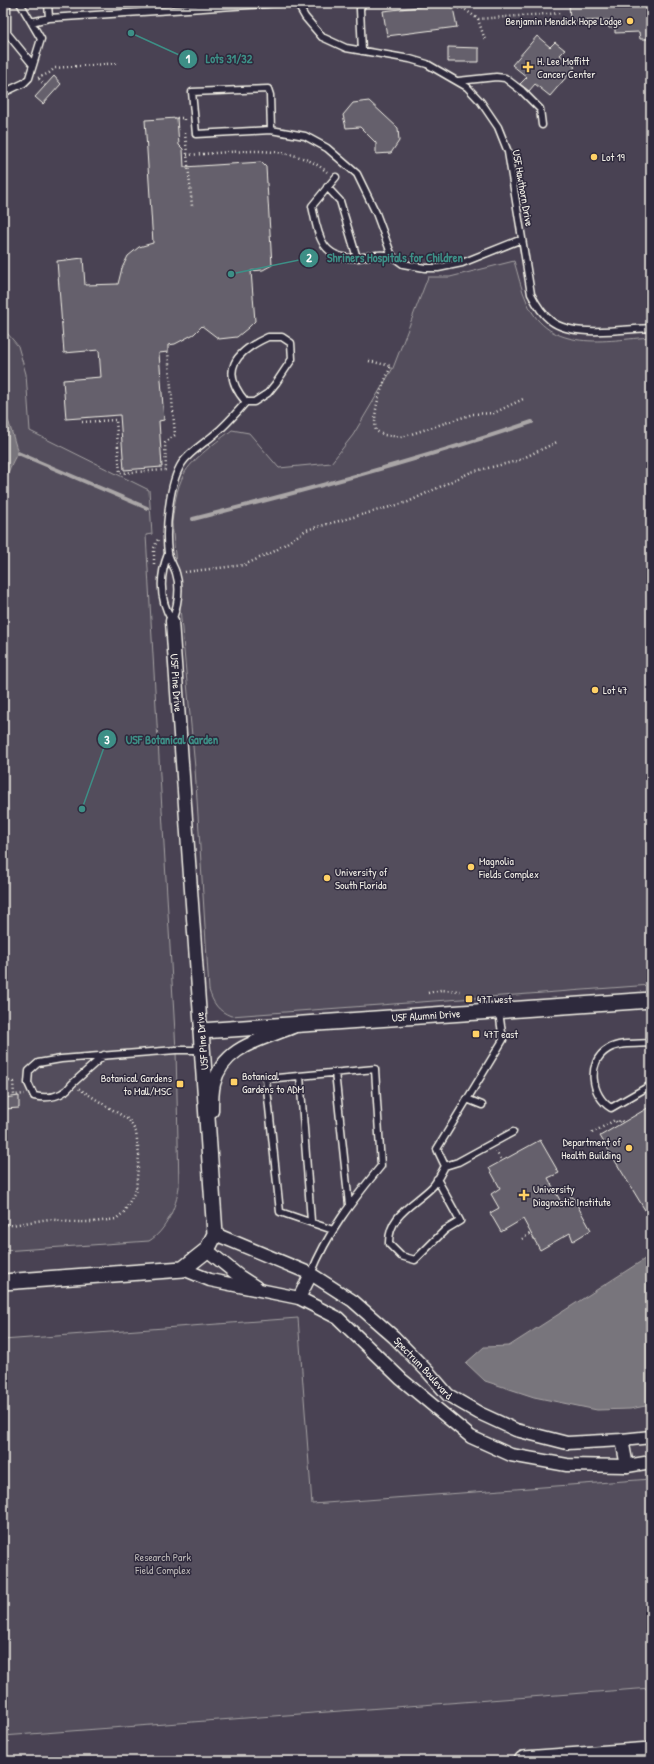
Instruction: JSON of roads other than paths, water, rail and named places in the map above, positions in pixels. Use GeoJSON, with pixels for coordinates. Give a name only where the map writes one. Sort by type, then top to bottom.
{"type":"FeatureCollection","features":[{"type":"Feature","properties":{"kind":"main road"},"geometry":{"type":"LineString","coordinates":[[524,1761],[600,1758],[651,1752]]}},
{"type":"Feature","properties":{"kind":"street","name":"USF Pine Drive"},"geometry":{"type":"LineString","coordinates":[[172,621],[215,1234]]}},
{"type":"Feature","properties":{"kind":"street","name":"USF Alumni Drive"},"geometry":{"type":"LineString","coordinates":[[201,1031],[651,1000]]}},
{"type":"Feature","properties":{"kind":"street"},"geometry":{"type":"LineString","coordinates":[[209,1140],[214,1084],[221,1067],[231,1054],[243,1046],[300,1024]]}},
{"type":"Feature","properties":{"kind":"street"},"geometry":{"type":"LineString","coordinates":[[3,1282],[183,1269],[207,1250],[215,1234]]}},
{"type":"Feature","properties":{"kind":"street","name":"Spectrum Boulevard"},"geometry":{"type":"LineString","coordinates":[[215,1234],[311,1274],[353,1301],[430,1373],[448,1395],[479,1413],[516,1430],[567,1443],[651,1437]]}},
{"type":"Feature","properties":{"kind":"street","name":"Spectrum Boulevard"},"geometry":{"type":"LineString","coordinates":[[207,1250],[239,1276],[262,1291]]}},
{"type":"Feature","properties":{"kind":"street","name":"Spectrum Boulevard"},"geometry":{"type":"LineString","coordinates":[[183,1269],[210,1280],[299,1298],[338,1318],[401,1379],[471,1437],[511,1455],[567,1465],[627,1466],[651,1462]]}},
{"type":"Feature","properties":{"kind":"street"},"geometry":{"type":"LineString","coordinates":[[299,1298],[311,1274]]}},
{"type":"Feature","properties":{"kind":"street"},"geometry":{"type":"LineString","coordinates":[[622,1440],[627,1466]]}},
{"type":"Feature","properties":{"kind":"lane"},"geometry":{"type":"LineString","coordinates":[[7,3],[7,33],[33,65]]}},
{"type":"Feature","properties":{"kind":"lane"},"geometry":{"type":"LineString","coordinates":[[3,93],[24,83],[30,76],[41,40],[20,3]]}},
{"type":"Feature","properties":{"kind":"lane"},"geometry":{"type":"LineString","coordinates":[[48,3],[49,18]]}},
{"type":"Feature","properties":{"kind":"lane"},"geometry":{"type":"LineString","coordinates":[[31,22],[49,18],[280,3]]}},
{"type":"Feature","properties":{"kind":"lane","name":"USF Hawthorn Drive"},"geometry":{"type":"LineString","coordinates":[[297,3],[305,17],[322,37],[346,48],[421,62],[467,87],[481,102],[498,127],[508,152],[531,294],[540,310],[552,322],[569,328],[588,332],[651,328]]}},
{"type":"Feature","properties":{"kind":"lane"},"geometry":{"type":"LineString","coordinates":[[362,51],[360,9],[363,3]]}},
{"type":"Feature","properties":{"kind":"lane"},"geometry":{"type":"LineString","coordinates":[[457,81],[496,77],[505,78],[540,109],[542,125]]}},
{"type":"Feature","properties":{"kind":"lane"},"geometry":{"type":"LineString","coordinates":[[271,130],[270,95],[268,89],[192,92],[196,134],[271,130],[305,136],[327,148],[357,174],[376,213],[392,256]]}},
{"type":"Feature","properties":{"kind":"lane"},"geometry":{"type":"LineString","coordinates":[[336,177],[312,206],[320,240],[326,248],[342,258],[357,258],[378,254],[392,256],[403,264],[425,268],[438,268],[462,263],[522,239]]}},
{"type":"Feature","properties":{"kind":"lane"},"geometry":{"type":"LineString","coordinates":[[327,187],[340,201],[357,258]]}},
{"type":"Feature","properties":{"kind":"lane"},"geometry":{"type":"LineString","coordinates":[[172,621],[164,608],[161,583],[163,568],[168,554],[168,526],[171,492],[182,463],[198,447],[227,424],[246,402],[254,402],[268,393],[276,383],[292,359],[291,343],[282,337],[268,337],[244,352],[234,364],[231,372],[233,384],[237,392],[246,402]]}},
{"type":"Feature","properties":{"kind":"lane"},"geometry":{"type":"LineString","coordinates":[[168,554],[176,573],[178,591],[177,607],[172,621]]}},
{"type":"Feature","properties":{"kind":"lane"},"geometry":{"type":"LineString","coordinates":[[445,1166],[437,1149],[503,1040],[499,1010]]}},
{"type":"Feature","properties":{"kind":"lane"},"geometry":{"type":"LineString","coordinates":[[651,1043],[621,1045],[607,1050],[601,1054],[596,1062],[594,1080],[598,1095],[602,1102],[610,1108],[651,1085]]}},
{"type":"Feature","properties":{"kind":"lane"},"geometry":{"type":"LineString","coordinates":[[104,1055],[72,1084],[68,1090],[59,1095],[43,1098],[34,1096],[28,1083],[29,1071],[38,1063],[61,1059],[104,1055],[176,1050],[203,1050]]}},
{"type":"Feature","properties":{"kind":"lane"},"geometry":{"type":"LineString","coordinates":[[311,1274],[333,1230],[349,1205],[381,1166],[375,1069],[266,1079],[280,1212],[311,1221],[333,1230]]}},
{"type":"Feature","properties":{"kind":"lane"},"geometry":{"type":"LineString","coordinates":[[335,1072],[349,1205]]}},
{"type":"Feature","properties":{"kind":"lane"},"geometry":{"type":"LineString","coordinates":[[300,1076],[311,1221]]}},
{"type":"Feature","properties":{"kind":"lane"},"geometry":{"type":"LineString","coordinates":[[467,1099],[482,1106]]}},
{"type":"Feature","properties":{"kind":"lane"},"geometry":{"type":"LineString","coordinates":[[437,1179],[460,1221],[445,1230],[415,1260],[401,1256],[389,1244],[388,1235],[400,1214],[433,1186],[437,1179],[445,1166],[458,1162],[514,1132]]}},
{"type":"Feature","properties":{"kind":"waterway"},"geometry":{"type":"LineString","coordinates":[[193,519],[364,474],[532,422]]}},
{"type":"Feature","properties":{"kind":"waterway"},"geometry":{"type":"LineString","coordinates":[[18,453],[147,508]]}},
{"type":"Feature","properties":{"kind":"place","name":"Benjamin Mendick Hope Lodge"},"geometry":{"type":"Point","coordinates":[630,21]}},
{"type":"Feature","properties":{"kind":"place","name":"Lots 31/32"},"geometry":{"type":"Point","coordinates":[131,33]}},
{"type":"Feature","properties":{"kind":"place","name":"H. Lee Moffitt Cancer Center"},"geometry":{"type":"Point","coordinates":[528,67]}},
{"type":"Feature","properties":{"kind":"place","name":"Lot 19"},"geometry":{"type":"Point","coordinates":[594,157]}},
{"type":"Feature","properties":{"kind":"place","name":"Shriners Hospitals for Children"},"geometry":{"type":"Point","coordinates":[231,274]}},
{"type":"Feature","properties":{"kind":"place","name":"Lot 47"},"geometry":{"type":"Point","coordinates":[595,690]}},
{"type":"Feature","properties":{"kind":"place","name":"USF Botanical Garden"},"geometry":{"type":"Point","coordinates":[82,809]}},
{"type":"Feature","properties":{"kind":"place","name":"Magnolia Fields Complex"},"geometry":{"type":"Point","coordinates":[471,867]}},
{"type":"Feature","properties":{"kind":"place","name":"University of South Florida"},"geometry":{"type":"Point","coordinates":[327,878]}},
{"type":"Feature","properties":{"kind":"place","name":"47T west"},"geometry":{"type":"Point","coordinates":[469,999]}},
{"type":"Feature","properties":{"kind":"place","name":"47T east"},"geometry":{"type":"Point","coordinates":[476,1034]}},
{"type":"Feature","properties":{"kind":"place","name":"Botanical Gardens to ADM"},"geometry":{"type":"Point","coordinates":[234,1082]}},
{"type":"Feature","properties":{"kind":"place","name":"Botanical Gardens to Mall/MSC"},"geometry":{"type":"Point","coordinates":[180,1084]}},
{"type":"Feature","properties":{"kind":"place","name":"Department of Health Building"},"geometry":{"type":"Point","coordinates":[629,1148]}},
{"type":"Feature","properties":{"kind":"place","name":"University Diagnostic Institute"},"geometry":{"type":"Point","coordinates":[524,1195]}},
{"type":"Feature","properties":{"kind":"park label","name":"Research Park Field Complex"},"geometry":{"type":"Point","coordinates":[163,1563]}}]}
